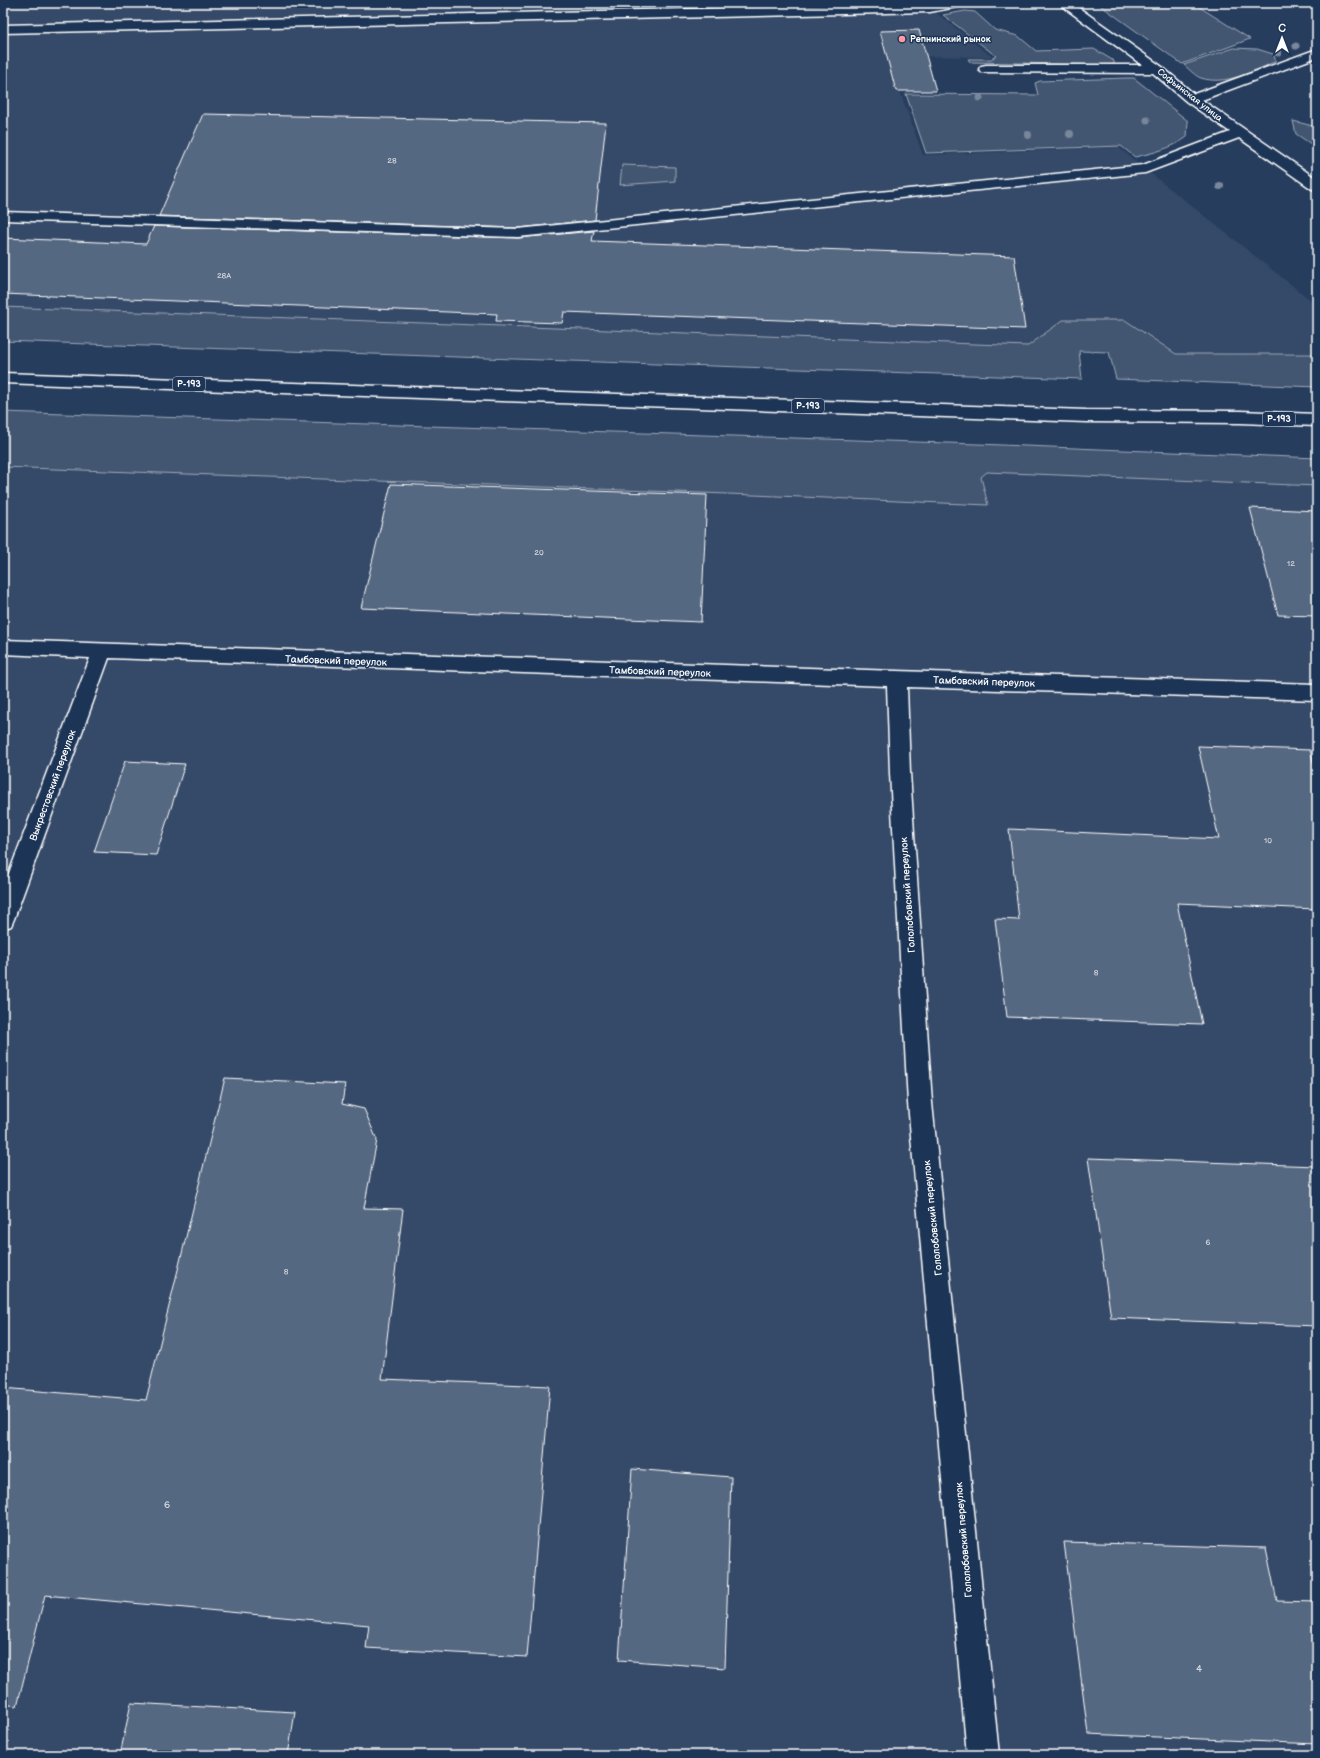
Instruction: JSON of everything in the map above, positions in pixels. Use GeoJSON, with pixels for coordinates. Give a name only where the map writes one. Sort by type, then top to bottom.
{"type":"FeatureCollection","features":[{"type":"Feature","properties":{"kind":"main road"},"geometry":{"type":"LineString","coordinates":[[3,28],[930,8],[958,3]]}},
{"type":"Feature","properties":{"kind":"main road","name":"Софьинская улица"},"geometry":{"type":"LineString","coordinates":[[1064,3],[1156,69],[1192,99],[1317,186]]}},
{"type":"Feature","properties":{"kind":"main road"},"geometry":{"type":"LineString","coordinates":[[1192,99],[1317,53]]}},
{"type":"Feature","properties":{"kind":"main road"},"geometry":{"type":"LineString","coordinates":[[986,69],[1156,69]]}},
{"type":"Feature","properties":{"kind":"main road"},"geometry":{"type":"LineString","coordinates":[[3,216],[518,233],[1145,170],[1240,133]]}},
{"type":"Feature","properties":{"kind":"main road","name":"Р-193"},"geometry":{"type":"LineString","coordinates":[[3,378],[1086,416],[1241,417],[1317,420]]}},
{"type":"Feature","properties":{"kind":"main road","name":"Тамбовский переулок"},"geometry":{"type":"LineString","coordinates":[[3,647],[102,652],[1317,692]]}},
{"type":"Feature","properties":{"kind":"main road","name":"Выкрестовский переулок"},"geometry":{"type":"LineString","coordinates":[[3,919],[102,652]]}},
{"type":"Feature","properties":{"kind":"main road","name":"Гололобовский переулок"},"geometry":{"type":"LineString","coordinates":[[897,679],[900,773],[920,1103],[983,1755]]}},
{"type":"Feature","properties":{"kind":"shaded area","name":"Репнинский рынок"},"geometry":{"type":"Polygon","coordinates":[[[3,3],[924,3],[992,57],[887,56],[923,155],[1118,147],[1317,305],[1317,353],[1176,354],[1125,320],[1063,320],[1028,346],[3,307],[3,3]]]}},
{"type":"Feature","properties":{"kind":"shaded area"},"geometry":{"type":"Polygon","coordinates":[[[1097,3],[1193,3],[1250,39],[1182,64],[1097,3]]]}},
{"type":"Feature","properties":{"kind":"shaded area"},"geometry":{"type":"Polygon","coordinates":[[[965,11],[975,12],[995,30],[1018,36],[1036,51],[1094,49],[1114,61],[1114,65],[970,62],[968,59],[991,59],[996,56],[943,15],[965,11]]]}},
{"type":"Feature","properties":{"kind":"shaded area"},"geometry":{"type":"Polygon","coordinates":[[[1234,48],[1257,49],[1273,54],[1276,61],[1240,76],[1220,80],[1201,78],[1184,65],[1234,48]]]}},
{"type":"Feature","properties":{"kind":"shaded area"},"geometry":{"type":"Polygon","coordinates":[[[1134,78],[1188,121],[1187,137],[1156,152],[1135,157],[1121,146],[926,153],[906,94],[1038,95],[1035,83],[1040,81],[1134,78]]]}},
{"type":"Feature","properties":{"kind":"shaded area"},"geometry":{"type":"Polygon","coordinates":[[[1293,121],[1317,127],[1317,148],[1296,134],[1293,121]]]}},
{"type":"Feature","properties":{"kind":"shaded area"},"geometry":{"type":"Polygon","coordinates":[[[622,165],[675,167],[675,181],[620,185],[622,165]]]}},
{"type":"Feature","properties":{"kind":"shaded area"},"geometry":{"type":"Polygon","coordinates":[[[3,307],[1028,346],[1063,320],[1125,320],[1176,354],[1317,354],[1317,387],[1116,379],[1109,352],[1079,351],[1082,379],[3,341],[3,307]]]}},
{"type":"Feature","properties":{"kind":"shaded area"},"geometry":{"type":"Polygon","coordinates":[[[3,412],[977,444],[1317,458],[1317,486],[987,472],[981,477],[988,505],[3,467],[3,412]]]}},
{"type":"Feature","properties":{"kind":"shaded area"},"geometry":{"type":"Polygon","coordinates":[[[3,419],[1317,465],[1317,1755],[3,1755],[3,419]]]}},
{"type":"Feature","properties":{"kind":"building"},"geometry":{"type":"Polygon","coordinates":[[[919,30],[936,91],[896,91],[880,31],[919,30]]]}},
{"type":"Feature","properties":{"kind":"building"},"geometry":{"type":"Polygon","coordinates":[[[203,114],[606,123],[595,220],[518,228],[159,216],[203,114]]]}},
{"type":"Feature","properties":{"kind":"building"},"geometry":{"type":"Polygon","coordinates":[[[154,226],[518,238],[594,231],[592,241],[1014,256],[1025,329],[564,312],[562,323],[496,321],[497,314],[3,294],[3,238],[146,244],[154,226]]]}},
{"type":"Feature","properties":{"kind":"building"},"geometry":{"type":"Polygon","coordinates":[[[391,484],[707,495],[701,622],[361,608],[391,484]]]}},
{"type":"Feature","properties":{"kind":"building"},"geometry":{"type":"Polygon","coordinates":[[[1250,508],[1317,511],[1317,616],[1278,615],[1250,508]]]}},
{"type":"Feature","properties":{"kind":"building"},"geometry":{"type":"Polygon","coordinates":[[[1198,746],[1310,750],[1317,776],[1317,909],[1177,903],[1202,1024],[1007,1017],[995,919],[1019,920],[1009,829],[1219,839],[1198,746]]]}},
{"type":"Feature","properties":{"kind":"building"},"geometry":{"type":"Polygon","coordinates":[[[125,761],[185,764],[156,855],[94,852],[125,761]]]}},
{"type":"Feature","properties":{"kind":"building"},"geometry":{"type":"Polygon","coordinates":[[[225,1078],[345,1084],[342,1104],[364,1109],[377,1140],[364,1208],[403,1209],[382,1379],[550,1386],[527,1657],[366,1648],[369,1625],[45,1595],[17,1706],[3,1704],[3,1388],[146,1400],[225,1078]]]}},
{"type":"Feature","properties":{"kind":"building"},"geometry":{"type":"Polygon","coordinates":[[[1088,1158],[1317,1166],[1317,1326],[1111,1318],[1088,1158]]]}},
{"type":"Feature","properties":{"kind":"building"},"geometry":{"type":"Polygon","coordinates":[[[632,1469],[731,1477],[725,1668],[619,1660],[632,1469]]]}},
{"type":"Feature","properties":{"kind":"building"},"geometry":{"type":"Polygon","coordinates":[[[1064,1542],[1266,1548],[1277,1601],[1317,1602],[1317,1744],[1088,1734],[1064,1542]]]}},
{"type":"Feature","properties":{"kind":"building"},"geometry":{"type":"Polygon","coordinates":[[[131,1703],[295,1712],[288,1755],[120,1755],[131,1703]]]}},
{"type":"Feature","properties":{"kind":"place","name":"Репнинский рынок"},"geometry":{"type":"Point","coordinates":[902,39]}}]}
